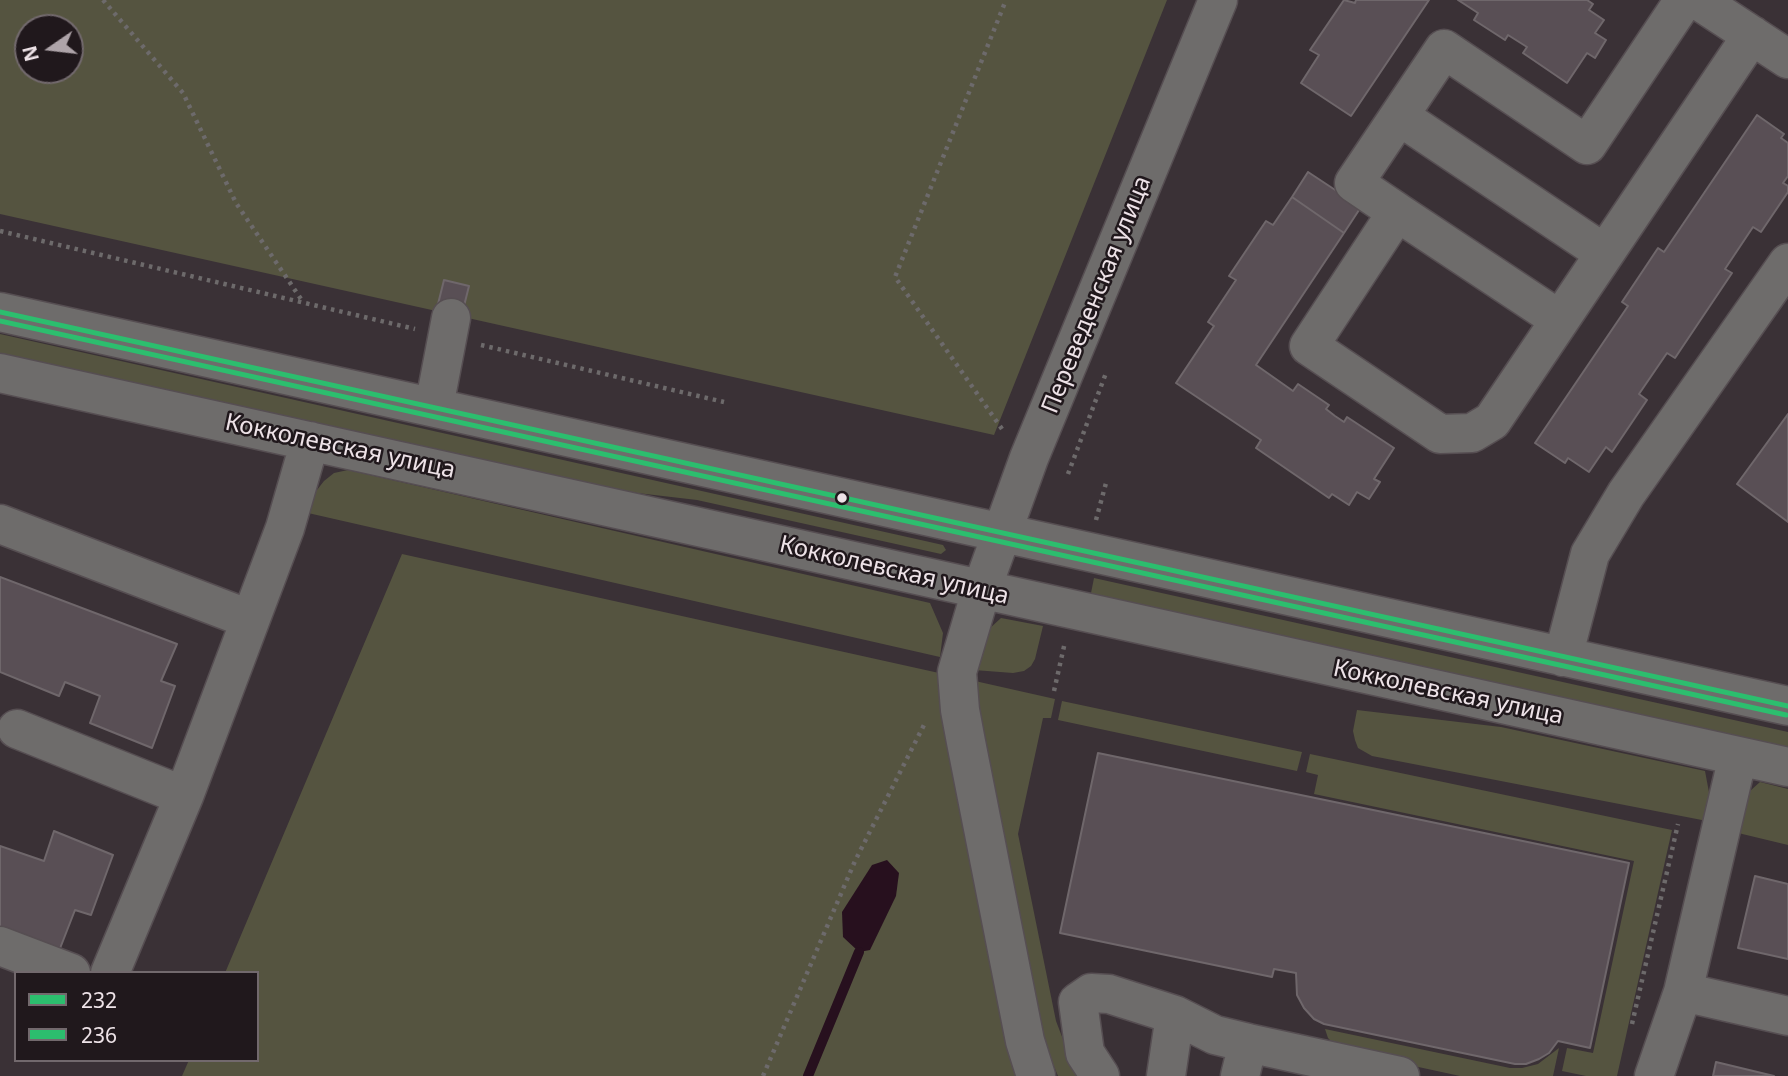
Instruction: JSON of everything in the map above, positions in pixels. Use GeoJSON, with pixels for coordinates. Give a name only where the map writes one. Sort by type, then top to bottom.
{"type":"FeatureCollection","features":[{"type":"Feature","properties":{"kind":"street","name":"Переведенская улица"},"geometry":{"type":"LineString","coordinates":[[1036,1076],[1022,1027],[962,721],[957,672],[981,591],[1029,458],[1218,0]]}},
{"type":"Feature","properties":{"kind":"street"},"geometry":{"type":"LineString","coordinates":[[1559,320],[1354,183],[1444,49],[1587,145],[1684,0]]}},
{"type":"Feature","properties":{"kind":"street"},"geometry":{"type":"LineString","coordinates":[[1698,0],[1788,59]]}},
{"type":"Feature","properties":{"kind":"street"},"geometry":{"type":"LineString","coordinates":[[1398,212],[1309,346],[1440,434],[1472,433],[1492,421],[1752,35]]}},
{"type":"Feature","properties":{"kind":"street"},"geometry":{"type":"LineString","coordinates":[[1399,116],[1604,253]]}},
{"type":"Feature","properties":{"kind":"street"},"geometry":{"type":"LineString","coordinates":[[1563,657],[1590,554],[1626,494],[1788,263]]}},
{"type":"Feature","properties":{"kind":"street"},"geometry":{"type":"LineString","coordinates":[[0,312],[1788,706]]}},
{"type":"Feature","properties":{"kind":"street"},"geometry":{"type":"LineString","coordinates":[[434,407],[449,327]]}},
{"type":"Feature","properties":{"kind":"street","name":"Кокколевская улица"},"geometry":{"type":"LineString","coordinates":[[0,373],[1788,767]]}},
{"type":"Feature","properties":{"kind":"street"},"geometry":{"type":"LineString","coordinates":[[111,971],[184,796],[285,528],[310,441]]}},
{"type":"Feature","properties":{"kind":"street"},"geometry":{"type":"LineString","coordinates":[[0,523],[249,619]]}},
{"type":"Feature","properties":{"kind":"street"},"geometry":{"type":"LineString","coordinates":[[17,729],[184,796]]}},
{"type":"Feature","properties":{"kind":"street"},"geometry":{"type":"LineString","coordinates":[[1654,1076],[1683,992],[1738,756]]}},
{"type":"Feature","properties":{"kind":"street"},"geometry":{"type":"LineString","coordinates":[[0,946],[66,971]]}},
{"type":"Feature","properties":{"kind":"street"},"geometry":{"type":"LineString","coordinates":[[1683,992],[1788,1016]]}},
{"type":"Feature","properties":{"kind":"street"},"geometry":{"type":"LineString","coordinates":[[1100,1076],[1085,1053],[1078,1002],[1091,993],[1109,994],[1175,1015],[1215,1035],[1244,1059],[1400,1076]]}},
{"type":"Feature","properties":{"kind":"street"},"geometry":{"type":"LineString","coordinates":[[1166,1076],[1175,1015]]}},
{"type":"Feature","properties":{"kind":"path"},"geometry":{"type":"LineString","coordinates":[[103,0],[183,93],[236,203],[304,303]]}},
{"type":"Feature","properties":{"kind":"path"},"geometry":{"type":"LineString","coordinates":[[1003,430],[895,277],[1006,0]]}},
{"type":"Feature","properties":{"kind":"path"},"geometry":{"type":"LineString","coordinates":[[0,231],[304,303],[449,327],[724,402]]}},
{"type":"Feature","properties":{"kind":"path"},"geometry":{"type":"LineString","coordinates":[[1095,527],[1106,483]]}},
{"type":"Feature","properties":{"kind":"path"},"geometry":{"type":"LineString","coordinates":[[1054,691],[1068,631]]}},
{"type":"Feature","properties":{"kind":"path"},"geometry":{"type":"LineString","coordinates":[[762,1076],[855,861],[922,730],[932,712],[959,694]]}},
{"type":"Feature","properties":{"kind":"path"},"geometry":{"type":"LineString","coordinates":[[1629,1036],[1678,824]]}},
{"type":"Feature","properties":{"kind":"shaded area"},"geometry":{"type":"Polygon","coordinates":[[[0,0],[1167,0],[994,435],[0,214],[0,0]]]}},
{"type":"Feature","properties":{"kind":"shaded area"},"geometry":{"type":"Polygon","coordinates":[[[0,334],[943,545],[946,550],[941,554],[697,500],[560,484],[0,357],[0,334]]]}},
{"type":"Feature","properties":{"kind":"shaded area"},"geometry":{"type":"Polygon","coordinates":[[[348,470],[930,603],[943,633],[940,657],[308,513],[313,495],[324,481],[334,473],[348,470]]]}},
{"type":"Feature","properties":{"kind":"shaded area"},"geometry":{"type":"Polygon","coordinates":[[[402,554],[939,673],[941,715],[1018,1076],[182,1076],[188,1062],[259,1062],[259,971],[226,971],[402,554]]]}},
{"type":"Feature","properties":{"kind":"shaded area"},"geometry":{"type":"Polygon","coordinates":[[[1094,578],[1788,732],[1788,756],[1089,603],[1094,578]]]}},
{"type":"Feature","properties":{"kind":"shaded area"},"geometry":{"type":"Polygon","coordinates":[[[1001,618],[1043,626],[1035,659],[1024,671],[1013,673],[974,670],[976,641],[1001,618]]]}},
{"type":"Feature","properties":{"kind":"shaded area"},"geometry":{"type":"Polygon","coordinates":[[[975,681],[1055,699],[1051,718],[1043,718],[1018,834],[1056,1021],[1077,1076],[1058,1076],[1043,1040],[982,738],[975,681]]]}},
{"type":"Feature","properties":{"kind":"shaded area"},"geometry":{"type":"Polygon","coordinates":[[[1062,701],[1302,752],[1297,771],[1058,720],[1062,701]]]}},
{"type":"Feature","properties":{"kind":"shaded area"},"geometry":{"type":"Polygon","coordinates":[[[1357,710],[1501,727],[1705,771],[1711,803],[1707,821],[1372,756],[1358,748],[1355,740],[1353,731],[1357,710]]]}},
{"type":"Feature","properties":{"kind":"shaded area"},"geometry":{"type":"Polygon","coordinates":[[[1310,754],[1672,830],[1617,1076],[1586,1076],[1562,1071],[1567,1048],[1593,1053],[1634,861],[1314,794],[1318,775],[1306,772],[1310,754]]]}},
{"type":"Feature","properties":{"kind":"shaded area"},"geometry":{"type":"Polygon","coordinates":[[[1760,782],[1788,789],[1788,845],[1734,832],[1740,806],[1760,782]]]}},
{"type":"Feature","properties":{"kind":"shaded area"},"geometry":{"type":"Polygon","coordinates":[[[887,860],[899,873],[896,896],[870,950],[859,952],[843,937],[842,912],[872,865],[887,860]]]}},
{"type":"Feature","properties":{"kind":"shaded area"},"geometry":{"type":"Polygon","coordinates":[[[1325,1029],[1510,1068],[1538,1064],[1559,1048],[1553,1076],[1460,1076],[1340,1050],[1328,1038],[1325,1029]]]}},
{"type":"Feature","properties":{"kind":"building"},"geometry":{"type":"Polygon","coordinates":[[[1344,0],[1355,3],[1356,0],[1429,0],[1351,116],[1301,83],[1319,55],[1310,50],[1344,0]]]}},
{"type":"Feature","properties":{"kind":"building"},"geometry":{"type":"Polygon","coordinates":[[[1458,0],[1587,0],[1593,4],[1589,10],[1604,20],[1595,33],[1606,40],[1595,58],[1587,53],[1567,83],[1523,53],[1527,47],[1508,35],[1505,40],[1474,20],[1478,13],[1458,0]]]}},
{"type":"Feature","properties":{"kind":"building"},"geometry":{"type":"Polygon","coordinates":[[[1757,115],[1784,134],[1781,138],[1788,143],[1788,176],[1783,183],[1788,186],[1788,192],[1761,232],[1753,227],[1725,269],[1732,273],[1675,358],[1667,353],[1639,394],[1647,400],[1612,452],[1606,447],[1589,472],[1568,458],[1565,463],[1535,443],[1628,306],[1622,302],[1658,248],[1664,252],[1757,115]]]}},
{"type":"Feature","properties":{"kind":"building"},"geometry":{"type":"Polygon","coordinates":[[[1308,172],[1361,207],[1344,233],[1292,197],[1308,172]]]}},
{"type":"Feature","properties":{"kind":"building"},"geometry":{"type":"Polygon","coordinates":[[[1292,197],[1344,233],[1256,365],[1293,391],[1298,384],[1329,405],[1326,409],[1344,422],[1347,417],[1394,448],[1374,479],[1380,482],[1369,499],[1357,492],[1349,505],[1332,494],[1329,498],[1256,448],[1261,440],[1176,383],[1214,326],[1208,322],[1236,280],[1229,276],[1266,221],[1273,225],[1292,197]]]}},
{"type":"Feature","properties":{"kind":"building"},"geometry":{"type":"Polygon","coordinates":[[[444,280],[469,286],[462,314],[437,308],[444,280]]]}},
{"type":"Feature","properties":{"kind":"building"},"geometry":{"type":"Polygon","coordinates":[[[1788,414],[1788,522],[1737,484],[1788,414]]]}},
{"type":"Feature","properties":{"kind":"building"},"geometry":{"type":"Polygon","coordinates":[[[0,577],[177,644],[161,681],[175,686],[152,748],[90,723],[100,696],[65,682],[59,696],[0,672],[0,577]]]}},
{"type":"Feature","properties":{"kind":"building"},"geometry":{"type":"Polygon","coordinates":[[[1098,753],[1629,863],[1590,1048],[1558,1041],[1549,1053],[1539,1059],[1526,1064],[1515,1064],[1324,1024],[1314,1019],[1304,1008],[1297,995],[1296,973],[1274,969],[1272,977],[1060,933],[1098,753]]]}},
{"type":"Feature","properties":{"kind":"building"},"geometry":{"type":"Polygon","coordinates":[[[54,831],[113,855],[91,915],[75,910],[59,951],[0,928],[0,846],[44,861],[54,831]]]}},
{"type":"Feature","properties":{"kind":"building"},"geometry":{"type":"Polygon","coordinates":[[[1755,876],[1788,884],[1788,959],[1738,948],[1755,876]]]}},
{"type":"Feature","properties":{"kind":"building"},"geometry":{"type":"Polygon","coordinates":[[[1716,1062],[1774,1076],[1713,1076],[1716,1062]]]}},
{"type":"Feature","properties":{"kind":"waterway"},"geometry":{"type":"LineString","coordinates":[[808,1076],[859,952]]}},
{"type":"Feature","properties":{"kind":"transit line","name":"232"},"geometry":{"type":"LineString","coordinates":[[0,312],[1788,706]]}},
{"type":"Feature","properties":{"kind":"transit line","name":"236"},"geometry":{"type":"LineString","coordinates":[[0,321],[1786,715]]}}]}
